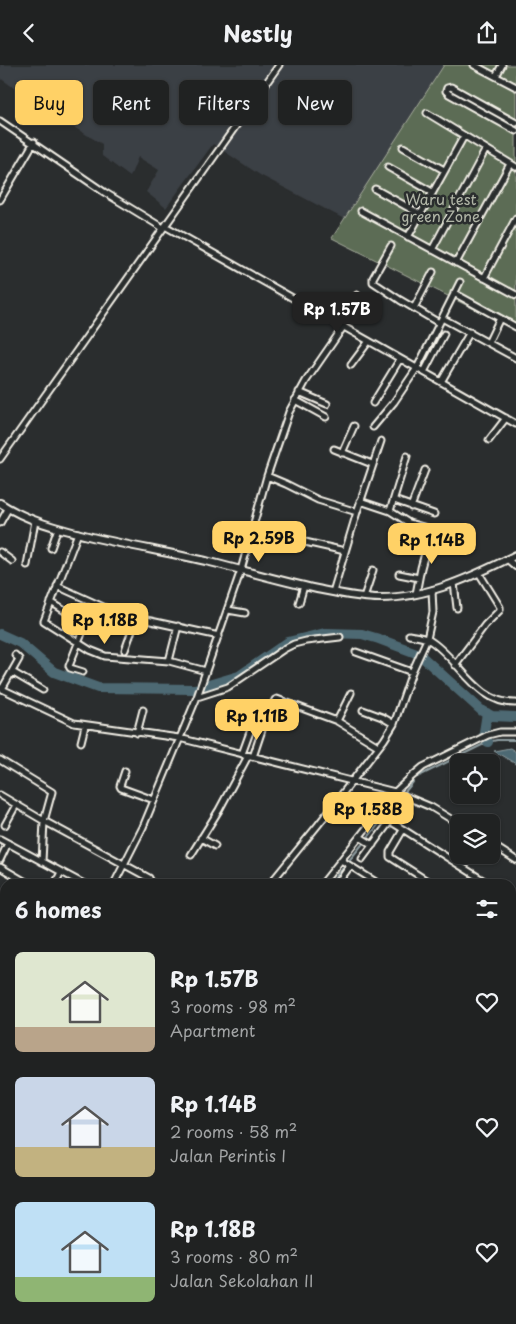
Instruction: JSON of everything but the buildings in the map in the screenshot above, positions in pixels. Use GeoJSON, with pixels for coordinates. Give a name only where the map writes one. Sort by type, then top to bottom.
{"type":"FeatureCollection","features":[{"type":"Feature","properties":{"kind":"street"},"geometry":{"type":"LineString","coordinates":[[0,459],[279,65]]}},
{"type":"Feature","properties":{"kind":"street"},"geometry":{"type":"LineString","coordinates":[[474,65],[516,87]]}},
{"type":"Feature","properties":{"kind":"street"},"geometry":{"type":"LineString","coordinates":[[496,77],[502,65]]}},
{"type":"Feature","properties":{"kind":"street"},"geometry":{"type":"LineString","coordinates":[[516,123],[451,87],[446,88],[447,93],[516,131]]}},
{"type":"Feature","properties":{"kind":"street"},"geometry":{"type":"LineString","coordinates":[[427,113],[516,167]]}},
{"type":"Feature","properties":{"kind":"street"},"geometry":{"type":"LineString","coordinates":[[497,121],[501,114]]}},
{"type":"Feature","properties":{"kind":"street"},"geometry":{"type":"LineString","coordinates":[[1,122],[34,142],[104,192],[516,424]]}},
{"type":"Feature","properties":{"kind":"street"},"geometry":{"type":"LineString","coordinates":[[408,237],[464,136]]}},
{"type":"Feature","properties":{"kind":"street"},"geometry":{"type":"LineString","coordinates":[[0,200],[34,142]]}},
{"type":"Feature","properties":{"kind":"street"},"geometry":{"type":"LineString","coordinates":[[403,147],[444,170]]}},
{"type":"Feature","properties":{"kind":"street"},"geometry":{"type":"LineString","coordinates":[[432,250],[486,149]]}},
{"type":"Feature","properties":{"kind":"street"},"geometry":{"type":"LineString","coordinates":[[456,263],[510,164]]}},
{"type":"Feature","properties":{"kind":"street"},"geometry":{"type":"LineString","coordinates":[[388,167],[432,192]]}},
{"type":"Feature","properties":{"kind":"street"},"geometry":{"type":"LineString","coordinates":[[0,185],[6,189]]}},
{"type":"Feature","properties":{"kind":"street"},"geometry":{"type":"LineString","coordinates":[[375,189],[420,214]]}},
{"type":"Feature","properties":{"kind":"street"},"geometry":{"type":"LineString","coordinates":[[361,211],[514,294],[516,287]]}},
{"type":"Feature","properties":{"kind":"street"},"geometry":{"type":"LineString","coordinates":[[484,278],[516,218]]}},
{"type":"Feature","properties":{"kind":"street"},"geometry":{"type":"LineString","coordinates":[[391,246],[373,277],[373,281],[414,309],[470,333],[516,358]]}},
{"type":"Feature","properties":{"kind":"street"},"geometry":{"type":"LineString","coordinates":[[414,309],[433,272]]}},
{"type":"Feature","properties":{"kind":"street"},"geometry":{"type":"LineString","coordinates":[[373,427],[394,402],[417,368],[460,281]]}},
{"type":"Feature","properties":{"kind":"street"},"geometry":{"type":"LineString","coordinates":[[454,293],[516,327]]}},
{"type":"Feature","properties":{"kind":"street"},"geometry":{"type":"LineString","coordinates":[[338,323],[357,295]]}},
{"type":"Feature","properties":{"kind":"street"},"geometry":{"type":"LineString","coordinates":[[488,343],[500,318]]}},
{"type":"Feature","properties":{"kind":"street"},"geometry":{"type":"LineString","coordinates":[[116,879],[143,827],[198,695],[241,570],[267,476],[295,400],[344,326]]}},
{"type":"Feature","properties":{"kind":"street"},"geometry":{"type":"LineString","coordinates":[[441,382],[470,333]]}},
{"type":"Feature","properties":{"kind":"street"},"geometry":{"type":"LineString","coordinates":[[424,372],[444,334]]}},
{"type":"Feature","properties":{"kind":"street"},"geometry":{"type":"LineString","coordinates":[[351,365],[369,341]]}},
{"type":"Feature","properties":{"kind":"street"},"geometry":{"type":"LineString","coordinates":[[373,403],[400,359]]}},
{"type":"Feature","properties":{"kind":"street"},"geometry":{"type":"LineString","coordinates":[[299,392],[327,404]]}},
{"type":"Feature","properties":{"kind":"street"},"geometry":{"type":"LineString","coordinates":[[295,400],[326,417]]}},
{"type":"Feature","properties":{"kind":"street"},"geometry":{"type":"LineString","coordinates":[[489,440],[506,418]]}},
{"type":"Feature","properties":{"kind":"street"},"geometry":{"type":"LineString","coordinates":[[342,453],[354,426]]}},
{"type":"Feature","properties":{"kind":"street"},"geometry":{"type":"LineString","coordinates":[[333,592],[360,501],[381,441]]}},
{"type":"Feature","properties":{"kind":"street"},"geometry":{"type":"LineString","coordinates":[[334,449],[372,464]]}},
{"type":"Feature","properties":{"kind":"street"},"geometry":{"type":"LineString","coordinates":[[390,511],[407,455]]}},
{"type":"Feature","properties":{"kind":"street"},"geometry":{"type":"LineString","coordinates":[[411,507],[425,470]]}},
{"type":"Feature","properties":{"kind":"street"},"geometry":{"type":"LineString","coordinates":[[267,476],[318,500],[357,512]]}},
{"type":"Feature","properties":{"kind":"street"},"geometry":{"type":"LineString","coordinates":[[394,500],[434,514]]}},
{"type":"Feature","properties":{"kind":"street"},"geometry":{"type":"LineString","coordinates":[[360,501],[390,511],[409,523],[431,531],[416,594]]}},
{"type":"Feature","properties":{"kind":"street"},"geometry":{"type":"LineString","coordinates":[[0,503],[8,509],[35,521],[58,528],[304,586],[364,597],[381,598],[432,590],[479,573],[516,555]]}},
{"type":"Feature","properties":{"kind":"street"},"geometry":{"type":"LineString","coordinates":[[0,523],[8,509]]}},
{"type":"Feature","properties":{"kind":"street"},"geometry":{"type":"LineString","coordinates":[[27,565],[35,521]]}},
{"type":"Feature","properties":{"kind":"street"},"geometry":{"type":"LineString","coordinates":[[51,547],[58,528]]}},
{"type":"Feature","properties":{"kind":"street"},"geometry":{"type":"LineString","coordinates":[[78,533],[43,619],[78,643],[105,656],[168,661],[206,672]]}},
{"type":"Feature","properties":{"kind":"street"},"geometry":{"type":"LineString","coordinates":[[305,542],[345,551]]}},
{"type":"Feature","properties":{"kind":"street"},"geometry":{"type":"LineString","coordinates":[[0,552],[12,561]]}},
{"type":"Feature","properties":{"kind":"street"},"geometry":{"type":"LineString","coordinates":[[507,559],[516,567]]}},
{"type":"Feature","properties":{"kind":"street"},"geometry":{"type":"LineString","coordinates":[[364,597],[373,570]]}},
{"type":"Feature","properties":{"kind":"street"},"geometry":{"type":"LineString","coordinates":[[455,665],[485,625],[500,610],[479,573]]}},
{"type":"Feature","properties":{"kind":"street"},"geometry":{"type":"LineString","coordinates":[[399,574],[419,578]]}},
{"type":"Feature","properties":{"kind":"street"},"geometry":{"type":"LineString","coordinates":[[454,583],[457,608]]}},
{"type":"Feature","properties":{"kind":"street"},"geometry":{"type":"LineString","coordinates":[[57,586],[110,611],[136,619],[178,626],[219,636]]}},
{"type":"Feature","properties":{"kind":"street"},"geometry":{"type":"LineString","coordinates":[[299,603],[304,586]]}},
{"type":"Feature","properties":{"kind":"street"},"geometry":{"type":"LineString","coordinates":[[274,879],[318,825],[394,724],[412,673],[426,641],[432,612],[432,590]]}},
{"type":"Feature","properties":{"kind":"street"},"geometry":{"type":"LineString","coordinates":[[51,602],[85,624]]}},
{"type":"Feature","properties":{"kind":"street"},"geometry":{"type":"LineString","coordinates":[[83,673],[69,667],[94,603]]}},
{"type":"Feature","properties":{"kind":"street"},"geometry":{"type":"LineString","coordinates":[[228,610],[245,613]]}},
{"type":"Feature","properties":{"kind":"street"},"geometry":{"type":"LineString","coordinates":[[125,650],[136,619]]}},
{"type":"Feature","properties":{"kind":"street"},"geometry":{"type":"LineString","coordinates":[[168,661],[178,626]]}},
{"type":"Feature","properties":{"kind":"street"},"geometry":{"type":"LineString","coordinates":[[409,635],[426,641],[442,651],[482,691],[497,700],[506,703],[516,703]]}},
{"type":"Feature","properties":{"kind":"street"},"geometry":{"type":"LineString","coordinates":[[198,695],[228,687],[294,644],[340,637]]}},
{"type":"Feature","properties":{"kind":"street"},"geometry":{"type":"LineString","coordinates":[[356,652],[412,673]]}},
{"type":"Feature","properties":{"kind":"street"},"geometry":{"type":"LineString","coordinates":[[15,655],[19,659],[1,688],[61,718],[85,726],[180,738],[397,793],[431,807],[450,819]]}},
{"type":"Feature","properties":{"kind":"street"},"geometry":{"type":"LineString","coordinates":[[12,672],[43,690]]}},
{"type":"Feature","properties":{"kind":"street"},"geometry":{"type":"LineString","coordinates":[[337,721],[351,693]]}},
{"type":"Feature","properties":{"kind":"street"},"geometry":{"type":"LineString","coordinates":[[191,855],[219,810],[276,699],[337,721],[378,747]]}},
{"type":"Feature","properties":{"kind":"street"},"geometry":{"type":"LineString","coordinates":[[137,733],[143,710]]}},
{"type":"Feature","properties":{"kind":"street"},"geometry":{"type":"LineString","coordinates":[[363,710],[394,724]]}},
{"type":"Feature","properties":{"kind":"street"},"geometry":{"type":"LineString","coordinates":[[247,755],[254,721]]}},
{"type":"Feature","properties":{"kind":"street"},"geometry":{"type":"LineString","coordinates":[[80,742],[85,726]]}},
{"type":"Feature","properties":{"kind":"street"},"geometry":{"type":"LineString","coordinates":[[362,859],[367,841],[385,818],[397,793],[423,767],[488,735],[500,732],[516,732]]}},
{"type":"Feature","properties":{"kind":"street"},"geometry":{"type":"LineString","coordinates":[[0,760],[52,792],[44,821],[42,862]]}},
{"type":"Feature","properties":{"kind":"street"},"geometry":{"type":"LineString","coordinates":[[124,771],[121,788],[154,800]]}},
{"type":"Feature","properties":{"kind":"street"},"geometry":{"type":"LineString","coordinates":[[0,795],[150,879]]}},
{"type":"Feature","properties":{"kind":"street"},"geometry":{"type":"LineString","coordinates":[[330,879],[406,797]]}},
{"type":"Feature","properties":{"kind":"street"},"geometry":{"type":"LineString","coordinates":[[5,825],[16,805]]}},
{"type":"Feature","properties":{"kind":"street"},"geometry":{"type":"LineString","coordinates":[[385,818],[477,879]]}},
{"type":"Feature","properties":{"kind":"street"},"geometry":{"type":"LineString","coordinates":[[403,830],[390,852],[390,857],[424,879]]}},
{"type":"Feature","properties":{"kind":"street"},"geometry":{"type":"LineString","coordinates":[[201,838],[216,846]]}},
{"type":"Feature","properties":{"kind":"street"},"geometry":{"type":"LineString","coordinates":[[0,839],[74,879]]}},
{"type":"Feature","properties":{"kind":"street"},"geometry":{"type":"LineString","coordinates":[[0,860],[8,843]]}},
{"type":"Feature","properties":{"kind":"street"},"geometry":{"type":"LineString","coordinates":[[500,850],[516,860]]}},
{"type":"Feature","properties":{"kind":"street"},"geometry":{"type":"LineString","coordinates":[[339,879],[346,864]]}},
{"type":"Feature","properties":{"kind":"street"},"geometry":{"type":"LineString","coordinates":[[346,864],[371,879]]}},
{"type":"Feature","properties":{"kind":"street"},"geometry":{"type":"LineString","coordinates":[[0,867],[20,879]]}},
{"type":"Feature","properties":{"kind":"street"},"geometry":{"type":"LineString","coordinates":[[57,879],[61,872]]}},
{"type":"Feature","properties":{"kind":"shaded area"},"geometry":{"type":"Polygon","coordinates":[[[0,65],[451,65],[350,222],[260,175],[213,144],[166,208],[146,192],[159,170],[138,157],[130,177],[102,156],[102,144],[70,125],[83,125],[83,80],[15,80],[15,88],[0,78],[0,65]]]}},
{"type":"Feature","properties":{"kind":"green space","name":"Waru test green Zone"},"geometry":{"type":"Polygon","coordinates":[[[444,65],[516,65],[516,330],[332,238],[444,65]]]}},
{"type":"Feature","properties":{"kind":"water"},"geometry":{"type":"Polygon","coordinates":[[[510,748],[516,752],[516,764],[500,754],[494,751],[510,748]]]}},
{"type":"Feature","properties":{"kind":"waterway"},"geometry":{"type":"LineString","coordinates":[[0,634],[20,643],[54,672],[98,688],[195,689],[239,676],[288,642],[325,633],[362,634],[419,654],[482,711],[492,716],[516,717]]}},
{"type":"Feature","properties":{"kind":"waterway"},"geometry":{"type":"LineString","coordinates":[[487,713],[484,732],[488,742]]}},
{"type":"Feature","properties":{"kind":"waterway"},"geometry":{"type":"LineString","coordinates":[[417,777],[488,742],[516,740]]}},
{"type":"Feature","properties":{"kind":"waterway"},"geometry":{"type":"LineString","coordinates":[[334,879],[413,782]]}}]}
